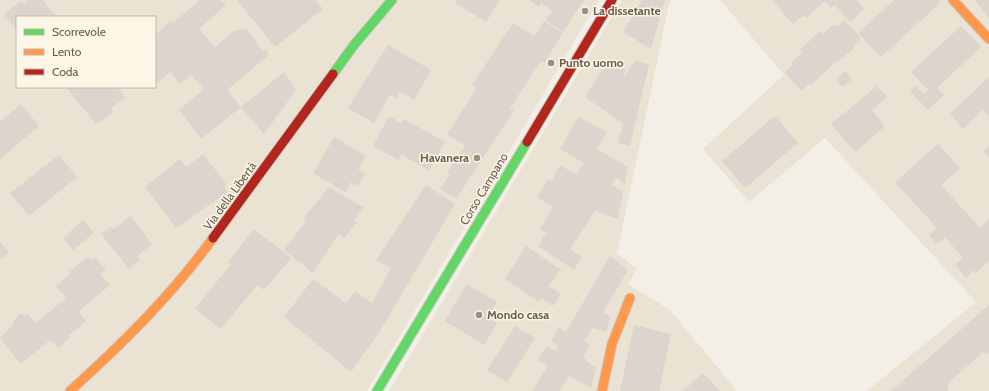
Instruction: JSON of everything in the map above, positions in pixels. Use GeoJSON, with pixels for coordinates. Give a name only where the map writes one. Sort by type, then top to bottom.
{"type":"FeatureCollection","features":[{"type":"Feature","properties":{"kind":"street","name":"Via della Libertà"},"geometry":{"type":"LineString","coordinates":[[70,391],[118,348],[196,262],[354,45],[392,0]]}},
{"type":"Feature","properties":{"kind":"street","name":"Corso Campano"},"geometry":{"type":"LineString","coordinates":[[377,391],[612,0]]}},
{"type":"Feature","properties":{"kind":"street"},"geometry":{"type":"LineString","coordinates":[[953,0],[989,39]]}},
{"type":"Feature","properties":{"kind":"street"},"geometry":{"type":"LineString","coordinates":[[602,391],[612,344],[630,298]]}},
{"type":"Feature","properties":{"kind":"shaded area"},"geometry":{"type":"Polygon","coordinates":[[[0,0],[599,0],[367,391],[0,391],[0,0]]]}},
{"type":"Feature","properties":{"kind":"shaded area"},"geometry":{"type":"Polygon","coordinates":[[[622,0],[670,0],[617,253],[637,269],[628,284],[670,310],[737,391],[389,391],[622,0]]]}},
{"type":"Feature","properties":{"kind":"shaded area"},"geometry":{"type":"Polygon","coordinates":[[[720,0],[989,0],[989,391],[867,391],[976,302],[825,138],[749,202],[703,149],[784,75],[720,0]]]}},
{"type":"Feature","properties":{"kind":"building"},"geometry":{"type":"Polygon","coordinates":[[[27,0],[43,0],[56,16],[16,16],[16,29],[4,14],[21,1],[24,3],[27,0]]]}},
{"type":"Feature","properties":{"kind":"building"},"geometry":{"type":"Polygon","coordinates":[[[200,0],[221,0],[226,5],[199,29],[215,47],[235,30],[246,29],[263,51],[266,49],[269,55],[227,90],[241,107],[201,139],[179,110],[204,89],[191,75],[180,84],[170,72],[158,83],[156,81],[156,34],[171,21],[173,23],[200,0]]]}},
{"type":"Feature","properties":{"kind":"building"},"geometry":{"type":"Polygon","coordinates":[[[237,0],[315,0],[323,9],[275,47],[237,0]]]}},
{"type":"Feature","properties":{"kind":"building"},"geometry":{"type":"Polygon","coordinates":[[[457,0],[500,0],[486,22],[455,3],[457,0]]]}},
{"type":"Feature","properties":{"kind":"building"},"geometry":{"type":"Polygon","coordinates":[[[529,0],[584,0],[563,32],[546,20],[553,11],[541,3],[539,7],[529,0]]]}},
{"type":"Feature","properties":{"kind":"building"},"geometry":{"type":"Polygon","coordinates":[[[642,0],[665,0],[651,49],[623,32],[642,0]]]}},
{"type":"Feature","properties":{"kind":"building"},"geometry":{"type":"Polygon","coordinates":[[[772,0],[857,0],[864,9],[850,22],[835,5],[831,8],[825,1],[806,18],[804,15],[793,24],[772,0]]]}},
{"type":"Feature","properties":{"kind":"building"},"geometry":{"type":"Polygon","coordinates":[[[894,0],[939,0],[941,2],[881,57],[858,33],[894,0]]]}},
{"type":"Feature","properties":{"kind":"building"},"geometry":{"type":"Polygon","coordinates":[[[975,0],[989,0],[989,18],[975,0]]]}},
{"type":"Feature","properties":{"kind":"building"},"geometry":{"type":"Polygon","coordinates":[[[844,20],[861,38],[853,45],[855,47],[839,61],[838,60],[811,85],[810,83],[801,91],[785,72],[793,65],[791,62],[803,52],[800,50],[820,31],[823,34],[834,24],[837,27],[844,20]]]}},
{"type":"Feature","properties":{"kind":"building"},"geometry":{"type":"Polygon","coordinates":[[[544,21],[563,33],[544,63],[541,61],[510,108],[514,111],[456,199],[440,189],[450,174],[447,172],[465,146],[447,134],[477,88],[472,85],[513,23],[534,36],[544,21]]]}},
{"type":"Feature","properties":{"kind":"building"},"geometry":{"type":"Polygon","coordinates":[[[961,26],[981,47],[937,88],[944,95],[928,110],[910,91],[916,86],[924,94],[928,90],[911,72],[961,26]]]}},
{"type":"Feature","properties":{"kind":"building"},"geometry":{"type":"Polygon","coordinates":[[[388,45],[431,70],[414,100],[400,91],[396,98],[390,95],[374,123],[348,108],[388,45]]]}},
{"type":"Feature","properties":{"kind":"building"},"geometry":{"type":"Polygon","coordinates":[[[611,60],[626,70],[623,75],[625,76],[635,61],[649,64],[630,146],[618,143],[623,123],[585,97],[605,65],[607,67],[611,60]]]}},
{"type":"Feature","properties":{"kind":"building"},"geometry":{"type":"Polygon","coordinates":[[[845,71],[852,79],[843,87],[836,80],[845,71]]]}},
{"type":"Feature","properties":{"kind":"building"},"geometry":{"type":"Polygon","coordinates":[[[284,72],[296,90],[264,134],[241,107],[284,72]]]}},
{"type":"Feature","properties":{"kind":"building"},"geometry":{"type":"Polygon","coordinates":[[[989,77],[989,116],[983,110],[963,129],[950,114],[989,77]]]}},
{"type":"Feature","properties":{"kind":"building"},"geometry":{"type":"Polygon","coordinates":[[[877,86],[887,97],[872,110],[885,126],[855,152],[831,124],[877,86]]]}},
{"type":"Feature","properties":{"kind":"building"},"geometry":{"type":"Polygon","coordinates":[[[67,88],[118,88],[125,97],[111,109],[113,112],[96,124],[67,88]]]}},
{"type":"Feature","properties":{"kind":"building"},"geometry":{"type":"Polygon","coordinates":[[[21,104],[39,126],[0,159],[0,122],[21,104]]]}},
{"type":"Feature","properties":{"kind":"building"},"geometry":{"type":"Polygon","coordinates":[[[389,116],[401,123],[404,119],[445,142],[429,170],[402,155],[398,160],[373,146],[389,116]]]}},
{"type":"Feature","properties":{"kind":"building"},"geometry":{"type":"Polygon","coordinates":[[[775,116],[798,143],[745,188],[722,161],[775,116]]]}},
{"type":"Feature","properties":{"kind":"building"},"geometry":{"type":"Polygon","coordinates":[[[578,117],[607,132],[597,149],[628,167],[625,184],[616,178],[612,185],[623,191],[618,219],[595,211],[570,249],[582,257],[574,270],[538,246],[546,233],[540,229],[553,207],[537,197],[548,179],[552,181],[560,165],[576,175],[584,163],[560,149],[578,117]]]}},
{"type":"Feature","properties":{"kind":"building"},"geometry":{"type":"Polygon","coordinates":[[[334,137],[366,156],[358,169],[365,173],[358,186],[351,182],[345,192],[313,173],[334,137]]]}},
{"type":"Feature","properties":{"kind":"building"},"geometry":{"type":"Polygon","coordinates":[[[938,144],[960,168],[941,185],[980,228],[989,219],[989,261],[976,273],[974,270],[966,278],[955,265],[963,258],[945,237],[937,244],[929,235],[937,228],[895,182],[938,144]]]}},
{"type":"Feature","properties":{"kind":"building"},"geometry":{"type":"Polygon","coordinates":[[[989,146],[989,157],[983,151],[989,146]]]}},
{"type":"Feature","properties":{"kind":"building"},"geometry":{"type":"Polygon","coordinates":[[[203,154],[227,185],[224,187],[228,192],[176,228],[145,187],[180,159],[186,167],[203,154]]]}},
{"type":"Feature","properties":{"kind":"building"},"geometry":{"type":"Polygon","coordinates":[[[59,155],[77,177],[29,216],[10,193],[59,155]]]}},
{"type":"Feature","properties":{"kind":"building"},"geometry":{"type":"Polygon","coordinates":[[[426,185],[455,204],[380,331],[351,372],[284,317],[313,279],[346,303],[355,291],[372,303],[391,268],[376,260],[426,185]]]}},
{"type":"Feature","properties":{"kind":"building"},"geometry":{"type":"Polygon","coordinates":[[[329,187],[364,208],[354,220],[357,222],[344,239],[339,234],[313,273],[284,250],[307,220],[303,219],[329,187]]]}},
{"type":"Feature","properties":{"kind":"building"},"geometry":{"type":"Polygon","coordinates":[[[130,216],[152,244],[137,256],[140,260],[129,269],[101,234],[111,227],[114,229],[130,216]]]}},
{"type":"Feature","properties":{"kind":"building"},"geometry":{"type":"Polygon","coordinates":[[[83,220],[94,233],[73,250],[63,238],[83,220]]]}},
{"type":"Feature","properties":{"kind":"building"},"geometry":{"type":"Polygon","coordinates":[[[254,229],[291,258],[264,290],[257,285],[221,329],[195,309],[231,264],[228,262],[254,229]]]}},
{"type":"Feature","properties":{"kind":"building"},"geometry":{"type":"Polygon","coordinates":[[[0,241],[9,253],[0,260],[0,241]]]}},
{"type":"Feature","properties":{"kind":"building"},"geometry":{"type":"Polygon","coordinates":[[[526,246],[560,269],[549,286],[561,294],[553,306],[541,298],[538,301],[505,279],[526,246]]]}},
{"type":"Feature","properties":{"kind":"building"},"geometry":{"type":"Polygon","coordinates":[[[610,256],[628,270],[603,312],[610,317],[606,332],[593,328],[584,341],[590,344],[583,358],[596,368],[591,388],[569,376],[559,391],[532,391],[548,366],[538,360],[547,346],[555,351],[558,346],[551,341],[559,328],[566,332],[610,256]]]}},
{"type":"Feature","properties":{"kind":"building"},"geometry":{"type":"Polygon","coordinates":[[[87,257],[91,260],[95,257],[106,270],[100,274],[110,285],[78,312],[86,321],[68,336],[70,338],[58,348],[50,340],[22,363],[19,362],[0,338],[13,325],[13,321],[21,313],[24,316],[27,313],[36,323],[66,298],[56,286],[71,273],[70,271],[87,257]]]}},
{"type":"Feature","properties":{"kind":"building"},"geometry":{"type":"Polygon","coordinates":[[[467,284],[497,302],[487,318],[497,323],[484,345],[445,321],[467,284]]]}},
{"type":"Feature","properties":{"kind":"building"},"geometry":{"type":"Polygon","coordinates":[[[989,305],[989,354],[982,353],[948,383],[948,391],[891,391],[989,305]]]}},
{"type":"Feature","properties":{"kind":"building"},"geometry":{"type":"Polygon","coordinates":[[[634,325],[671,334],[659,391],[620,391],[634,325]]]}},
{"type":"Feature","properties":{"kind":"building"},"geometry":{"type":"Polygon","coordinates":[[[515,326],[535,338],[507,382],[487,370],[515,326]]]}},
{"type":"Feature","properties":{"kind":"building"},"geometry":{"type":"Polygon","coordinates":[[[703,373],[720,391],[683,391],[703,373]]]}},
{"type":"Feature","properties":{"kind":"traffic: fast"},"geometry":{"type":"LineString","coordinates":[[333,74],[354,45],[392,0]]}},
{"type":"Feature","properties":{"kind":"traffic: fast"},"geometry":{"type":"LineString","coordinates":[[377,391],[527,142]]}},
{"type":"Feature","properties":{"kind":"traffic: slow"},"geometry":{"type":"LineString","coordinates":[[953,0],[989,39]]}},
{"type":"Feature","properties":{"kind":"traffic: slow"},"geometry":{"type":"LineString","coordinates":[[70,391],[146,318],[181,279],[213,238]]}},
{"type":"Feature","properties":{"kind":"traffic: slow"},"geometry":{"type":"LineString","coordinates":[[602,391],[612,344],[630,298]]}},
{"type":"Feature","properties":{"kind":"traffic: jam"},"geometry":{"type":"LineString","coordinates":[[527,142],[612,0]]}},
{"type":"Feature","properties":{"kind":"traffic: jam"},"geometry":{"type":"LineString","coordinates":[[213,238],[333,74]]}},
{"type":"Feature","properties":{"kind":"place","name":"La dissetante"},"geometry":{"type":"Point","coordinates":[585,11]}},
{"type":"Feature","properties":{"kind":"place","name":"Punto uomo"},"geometry":{"type":"Point","coordinates":[551,63]}},
{"type":"Feature","properties":{"kind":"place","name":"Havanera"},"geometry":{"type":"Point","coordinates":[477,158]}},
{"type":"Feature","properties":{"kind":"place","name":"Mondo casa"},"geometry":{"type":"Point","coordinates":[479,315]}}]}
